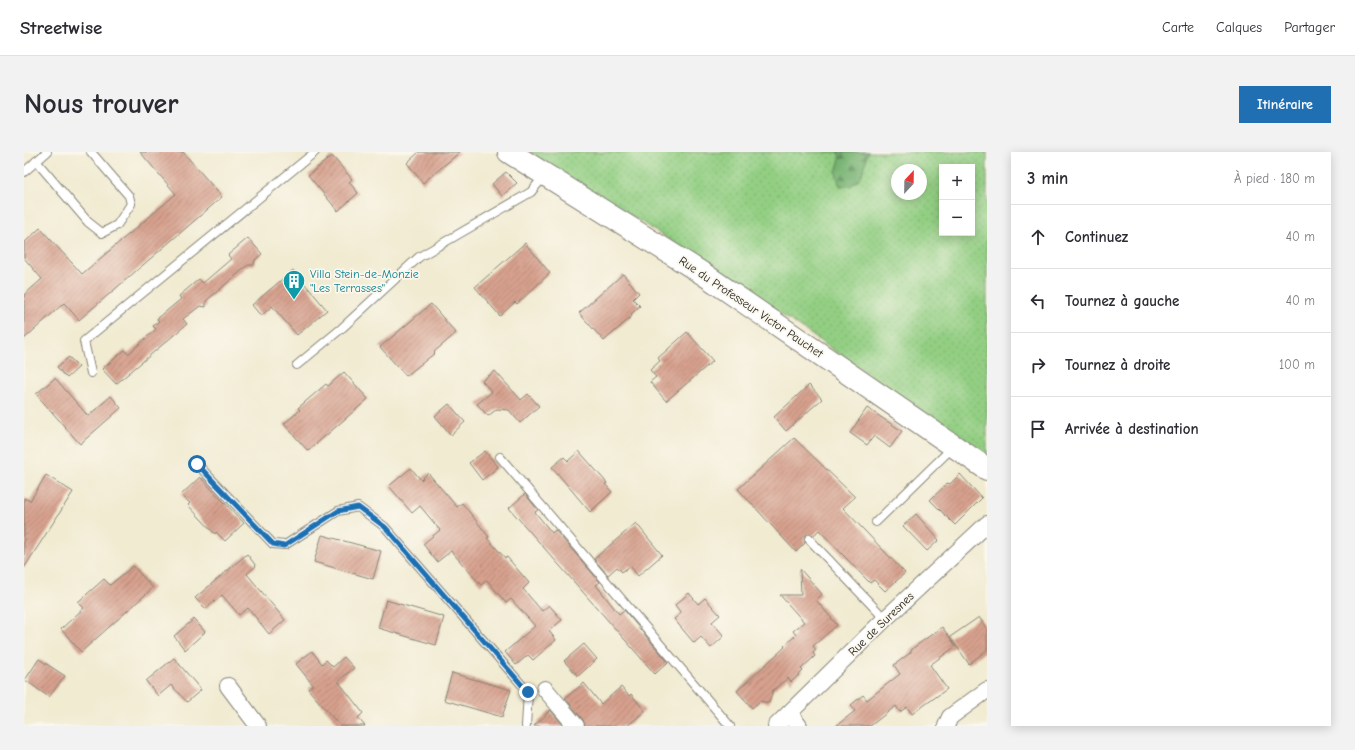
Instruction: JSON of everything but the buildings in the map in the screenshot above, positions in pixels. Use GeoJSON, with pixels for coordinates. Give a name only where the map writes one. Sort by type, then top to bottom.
{"type":"FeatureCollection","features":[{"type":"Feature","properties":{"kind":"street","name":"Rue du Professeur Victor Pauchet"},"geometry":{"type":"LineString","coordinates":[[510,152],[705,274],[987,469]]}},
{"type":"Feature","properties":{"kind":"street","name":"Rue de Suresnes"},"geometry":{"type":"LineString","coordinates":[[776,726],[795,720],[885,619],[987,524]]}},
{"type":"Feature","properties":{"kind":"street"},"geometry":{"type":"LineString","coordinates":[[228,686],[258,726]]}},
{"type":"Feature","properties":{"kind":"street"},"geometry":{"type":"LineString","coordinates":[[545,689],[576,726]]}},
{"type":"Feature","properties":{"kind":"street"},"geometry":{"type":"LineString","coordinates":[[946,726],[950,717],[987,690]]}},
{"type":"Feature","properties":{"kind":"lane"},"geometry":{"type":"LineString","coordinates":[[24,172],[47,152]]}},
{"type":"Feature","properties":{"kind":"lane"},"geometry":{"type":"LineString","coordinates":[[36,161],[88,222],[102,232],[117,225],[131,204],[129,196],[91,152]]}},
{"type":"Feature","properties":{"kind":"lane"},"geometry":{"type":"LineString","coordinates":[[90,373],[84,341],[315,152]]}},
{"type":"Feature","properties":{"kind":"lane"},"geometry":{"type":"LineString","coordinates":[[298,365],[342,328],[419,257],[531,192],[546,175]]}},
{"type":"Feature","properties":{"kind":"lane"},"geometry":{"type":"LineString","coordinates":[[876,522],[954,446]]}},
{"type":"Feature","properties":{"kind":"lane"},"geometry":{"type":"LineString","coordinates":[[500,457],[730,726]]}},
{"type":"Feature","properties":{"kind":"lane"},"geometry":{"type":"LineString","coordinates":[[197,464],[273,544],[284,546],[338,511],[358,507],[385,527],[528,692],[526,726]]}},
{"type":"Feature","properties":{"kind":"lane"},"geometry":{"type":"LineString","coordinates":[[809,539],[885,619]]}},
{"type":"Feature","properties":{"kind":"green space"},"geometry":{"type":"Polygon","coordinates":[[[529,152],[987,152],[987,456],[713,267],[529,152]]]}},
{"type":"Feature","properties":{"kind":"green space"},"geometry":{"type":"Polygon","coordinates":[[[838,152],[868,152],[861,177],[851,186],[840,186],[836,173],[840,158],[838,152]]]}},
{"type":"Feature","properties":{"kind":"place","name":"Villa Stein-de-Monzie \"Les Terrasses\""},"geometry":{"type":"Point","coordinates":[294,300]}},
{"type":"Feature","properties":{"kind":"route"},"geometry":{"type":"LineString","coordinates":[[197,464],[273,544],[284,546],[338,511],[358,507],[385,527],[528,692]]}}]}
